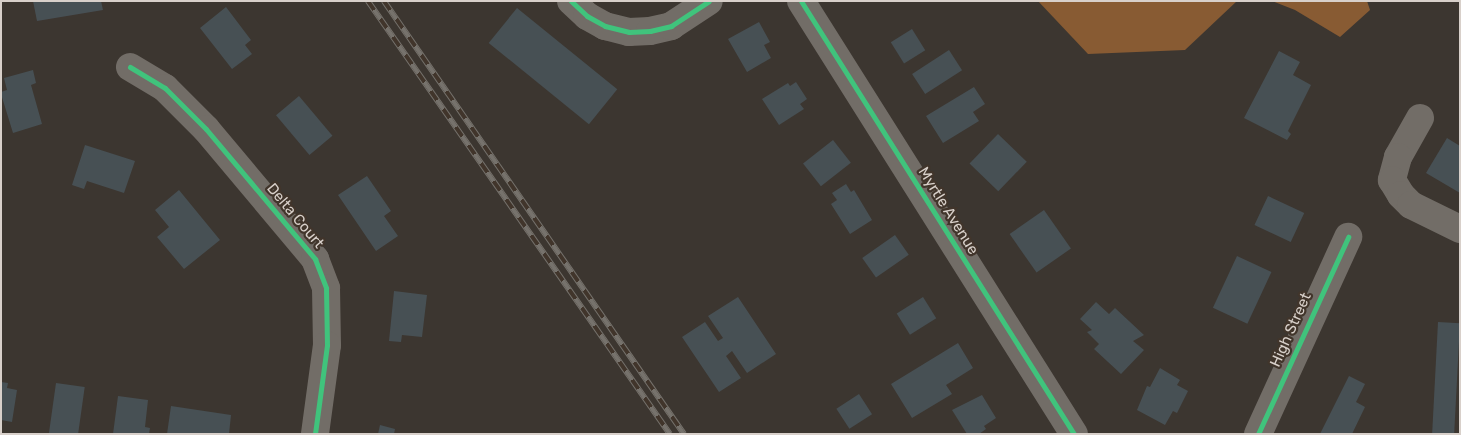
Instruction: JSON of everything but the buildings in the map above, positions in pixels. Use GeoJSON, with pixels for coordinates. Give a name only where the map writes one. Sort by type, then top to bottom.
{"type":"FeatureCollection","features":[{"type":"Feature","properties":{"kind":"street"},"geometry":{"type":"LineString","coordinates":[[571,1],[587,16],[605,26],[629,32],[650,31],[671,26],[709,1]]}},
{"type":"Feature","properties":{"kind":"street","name":"Myrtle Avenue"},"geometry":{"type":"LineString","coordinates":[[801,1],[1074,434]]}},
{"type":"Feature","properties":{"kind":"street","name":"Delta Court"},"geometry":{"type":"LineString","coordinates":[[130,67],[165,88],[206,129],[315,259],[326,288],[328,344],[315,434]]}},
{"type":"Feature","properties":{"kind":"street"},"geometry":{"type":"LineString","coordinates":[[1420,118],[1398,157],[1392,180],[1401,195],[1412,205],[1460,229]]}},
{"type":"Feature","properties":{"kind":"street","name":"High Street"},"geometry":{"type":"LineString","coordinates":[[1258,434],[1348,237]]}},
{"type":"Feature","properties":{"kind":"shaded area"},"geometry":{"type":"Polygon","coordinates":[[[1038,1],[1237,1],[1185,50],[1088,54],[1038,1]]]}},
{"type":"Feature","properties":{"kind":"shaded area"},"geometry":{"type":"Polygon","coordinates":[[[1272,1],[1367,1],[1370,10],[1340,37],[1295,10],[1272,1]]]}},
{"type":"Feature","properties":{"kind":"railway"},"geometry":{"type":"LineString","coordinates":[[368,1],[670,434]]}},
{"type":"Feature","properties":{"kind":"railway"},"geometry":{"type":"LineString","coordinates":[[384,1],[684,434]]}},
{"type":"Feature","properties":{"kind":"cycle path"},"geometry":{"type":"LineString","coordinates":[[571,1],[587,16],[605,26],[629,32],[650,31],[671,26],[709,1]]}},
{"type":"Feature","properties":{"kind":"cycle path"},"geometry":{"type":"LineString","coordinates":[[801,1],[1074,434]]}},
{"type":"Feature","properties":{"kind":"cycle path"},"geometry":{"type":"LineString","coordinates":[[130,67],[165,88],[206,129],[315,259],[326,288],[327,345],[315,434]]}},
{"type":"Feature","properties":{"kind":"cycle path"},"geometry":{"type":"LineString","coordinates":[[1258,434],[1348,237]]}}]}
